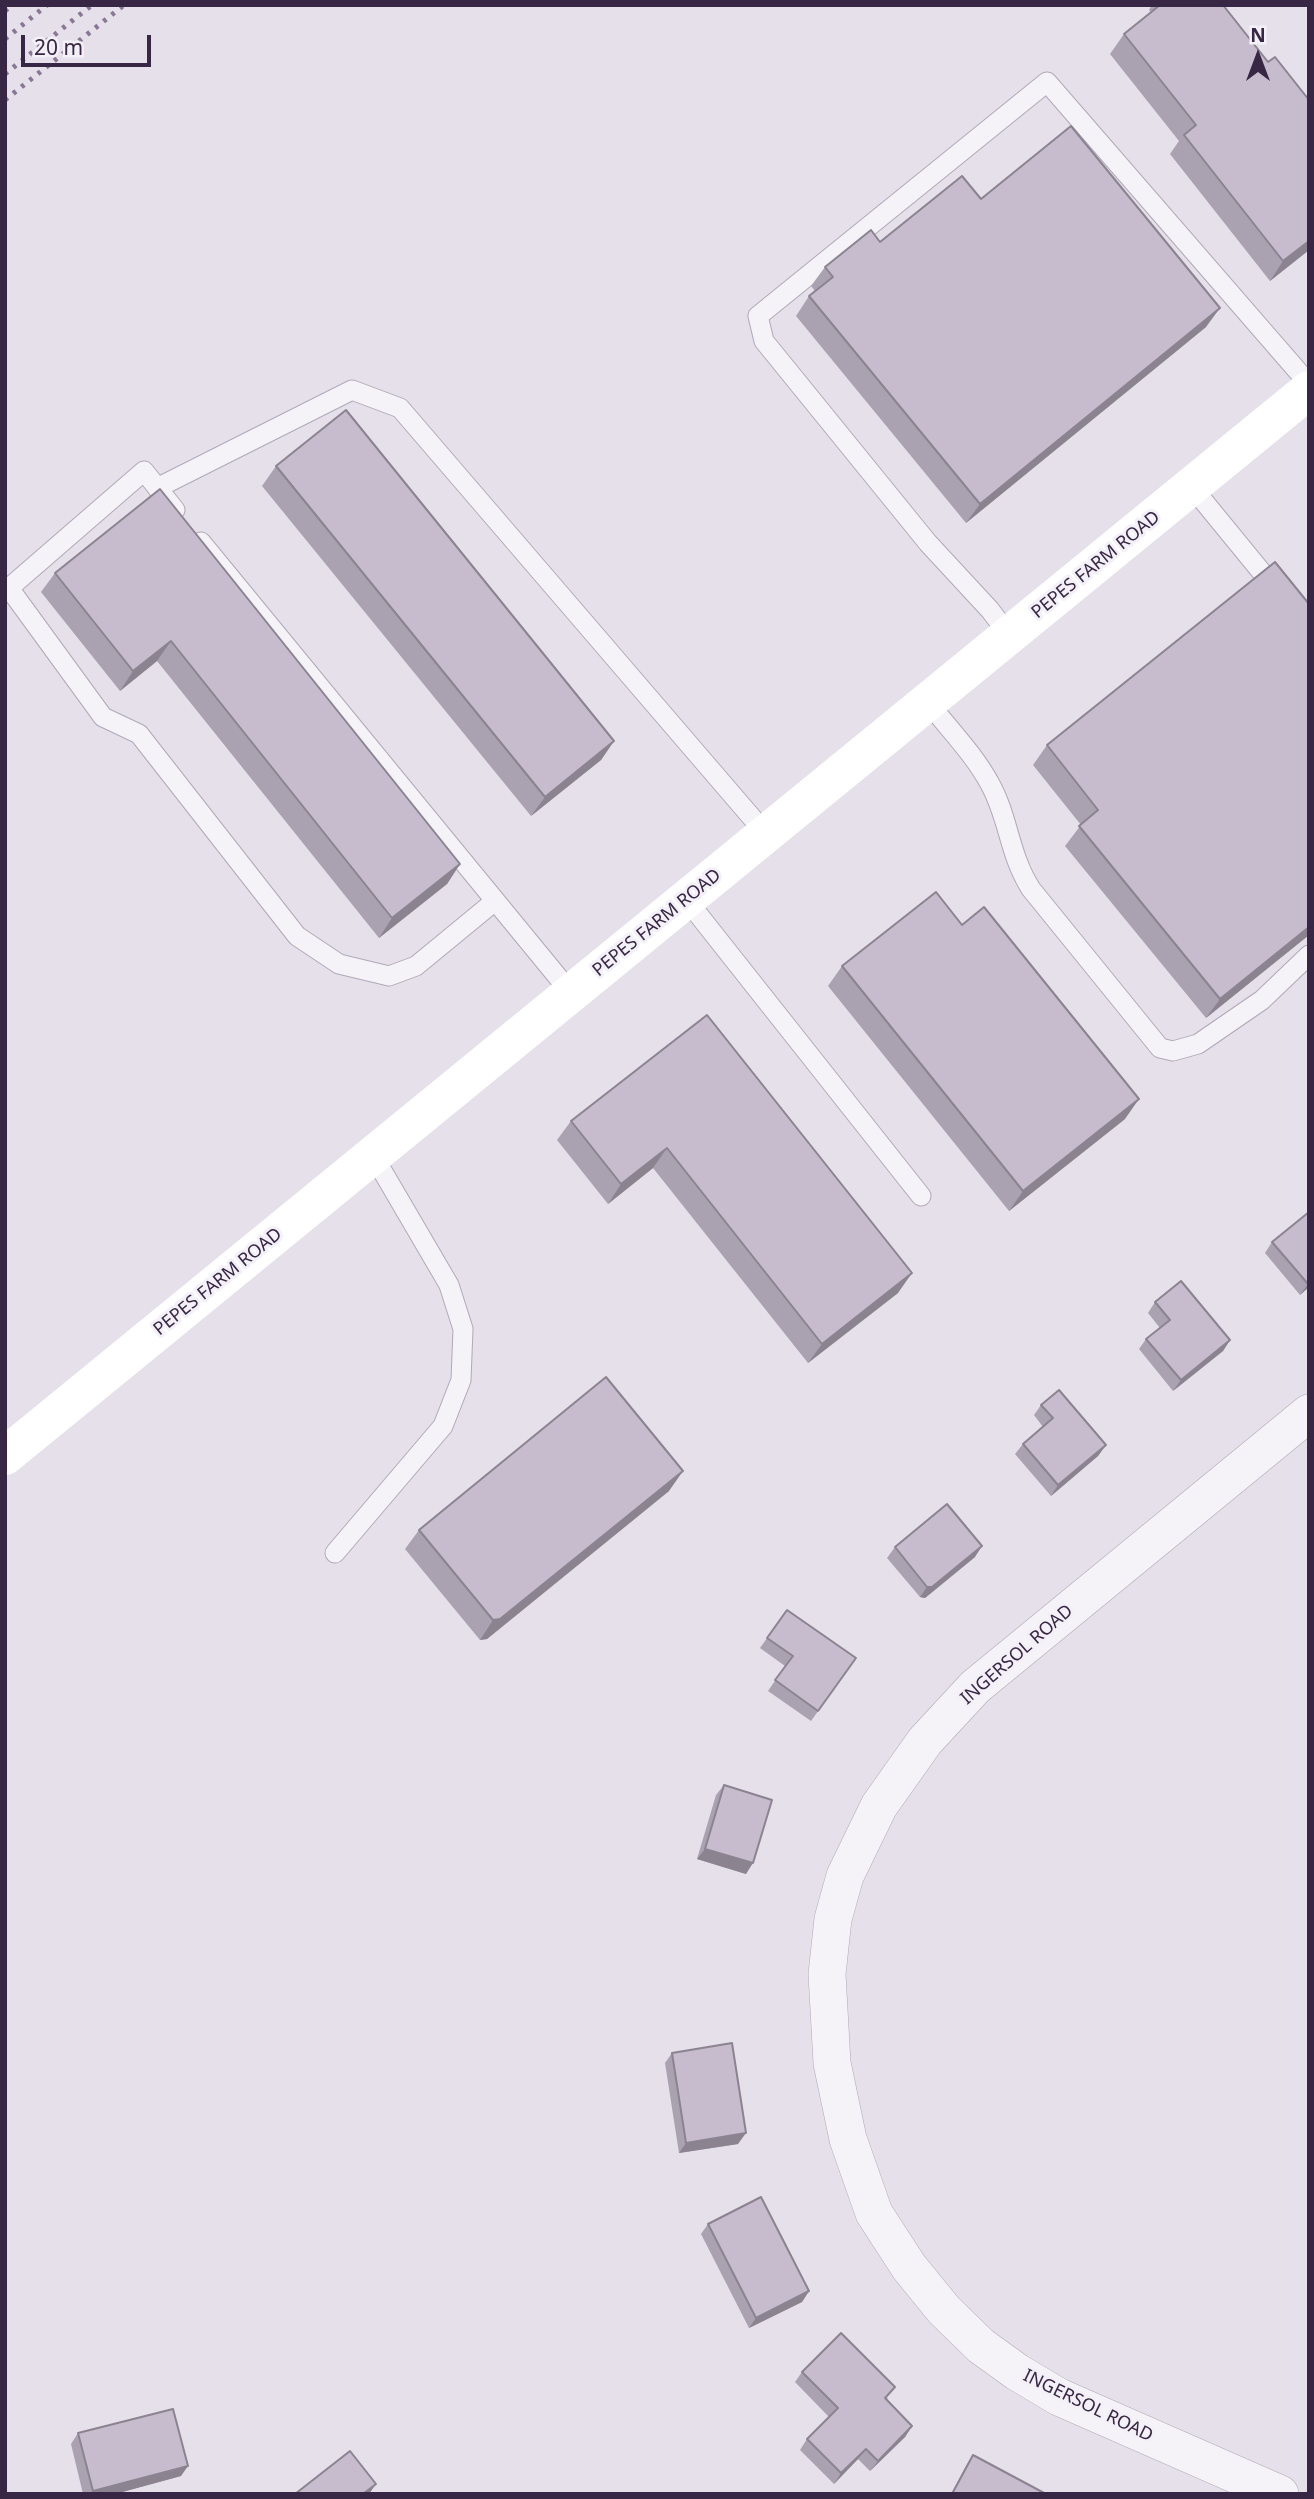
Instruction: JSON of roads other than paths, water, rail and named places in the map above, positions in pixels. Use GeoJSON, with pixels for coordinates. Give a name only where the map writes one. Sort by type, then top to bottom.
{"type":"FeatureCollection","features":[{"type":"Feature","properties":{"kind":"street","name":"PEPES FARM ROAD"},"geometry":{"type":"LineString","coordinates":[[5,1456],[1309,390]]}},
{"type":"Feature","properties":{"kind":"street","name":"INGERSOL ROAD"},"geometry":{"type":"LineString","coordinates":[[1280,2494],[1059,2397],[981,2346],[944,2311],[909,2267],[874,2213],[848,2139],[832,2063],[827,1974],[833,1919],[845,1876],[879,1805],[925,1741],[975,1687],[1309,1413]]}},
{"type":"Feature","properties":{"kind":"lane"},"geometry":{"type":"LineString","coordinates":[[1009,635],[990,610],[928,543],[764,341],[758,316],[1047,82],[1309,384]]}},
{"type":"Feature","properties":{"kind":"lane"},"geometry":{"type":"LineString","coordinates":[[158,488],[352,390],[400,408],[766,834]]}},
{"type":"Feature","properties":{"kind":"lane"},"geometry":{"type":"LineString","coordinates":[[495,901],[416,966],[389,976],[339,964],[297,936],[139,734],[103,717],[9,588],[144,471],[571,993]]}},
{"type":"Feature","properties":{"kind":"lane"},"geometry":{"type":"LineString","coordinates":[[1192,487],[1309,629]]}},
{"type":"Feature","properties":{"kind":"lane"},"geometry":{"type":"LineString","coordinates":[[928,702],[990,783],[1002,811],[1019,870],[1031,889],[1160,1048],[1173,1051],[1198,1044],[1262,1000],[1309,955]]}},
{"type":"Feature","properties":{"kind":"lane"},"geometry":{"type":"LineString","coordinates":[[686,899],[921,1196]]}},
{"type":"Feature","properties":{"kind":"lane"},"geometry":{"type":"LineString","coordinates":[[335,1553],[443,1426],[461,1380],[463,1329],[449,1285],[373,1155]]}},
{"type":"Feature","properties":{"kind":"railway"},"geometry":{"type":"LineString","coordinates":[[5,11],[12,5]]}},
{"type":"Feature","properties":{"kind":"railway"},"geometry":{"type":"LineString","coordinates":[[5,39],[47,5]]}},
{"type":"Feature","properties":{"kind":"railway"},"geometry":{"type":"LineString","coordinates":[[5,74],[92,5]]}},
{"type":"Feature","properties":{"kind":"railway"},"geometry":{"type":"LineString","coordinates":[[5,100],[124,5]]}}]}
